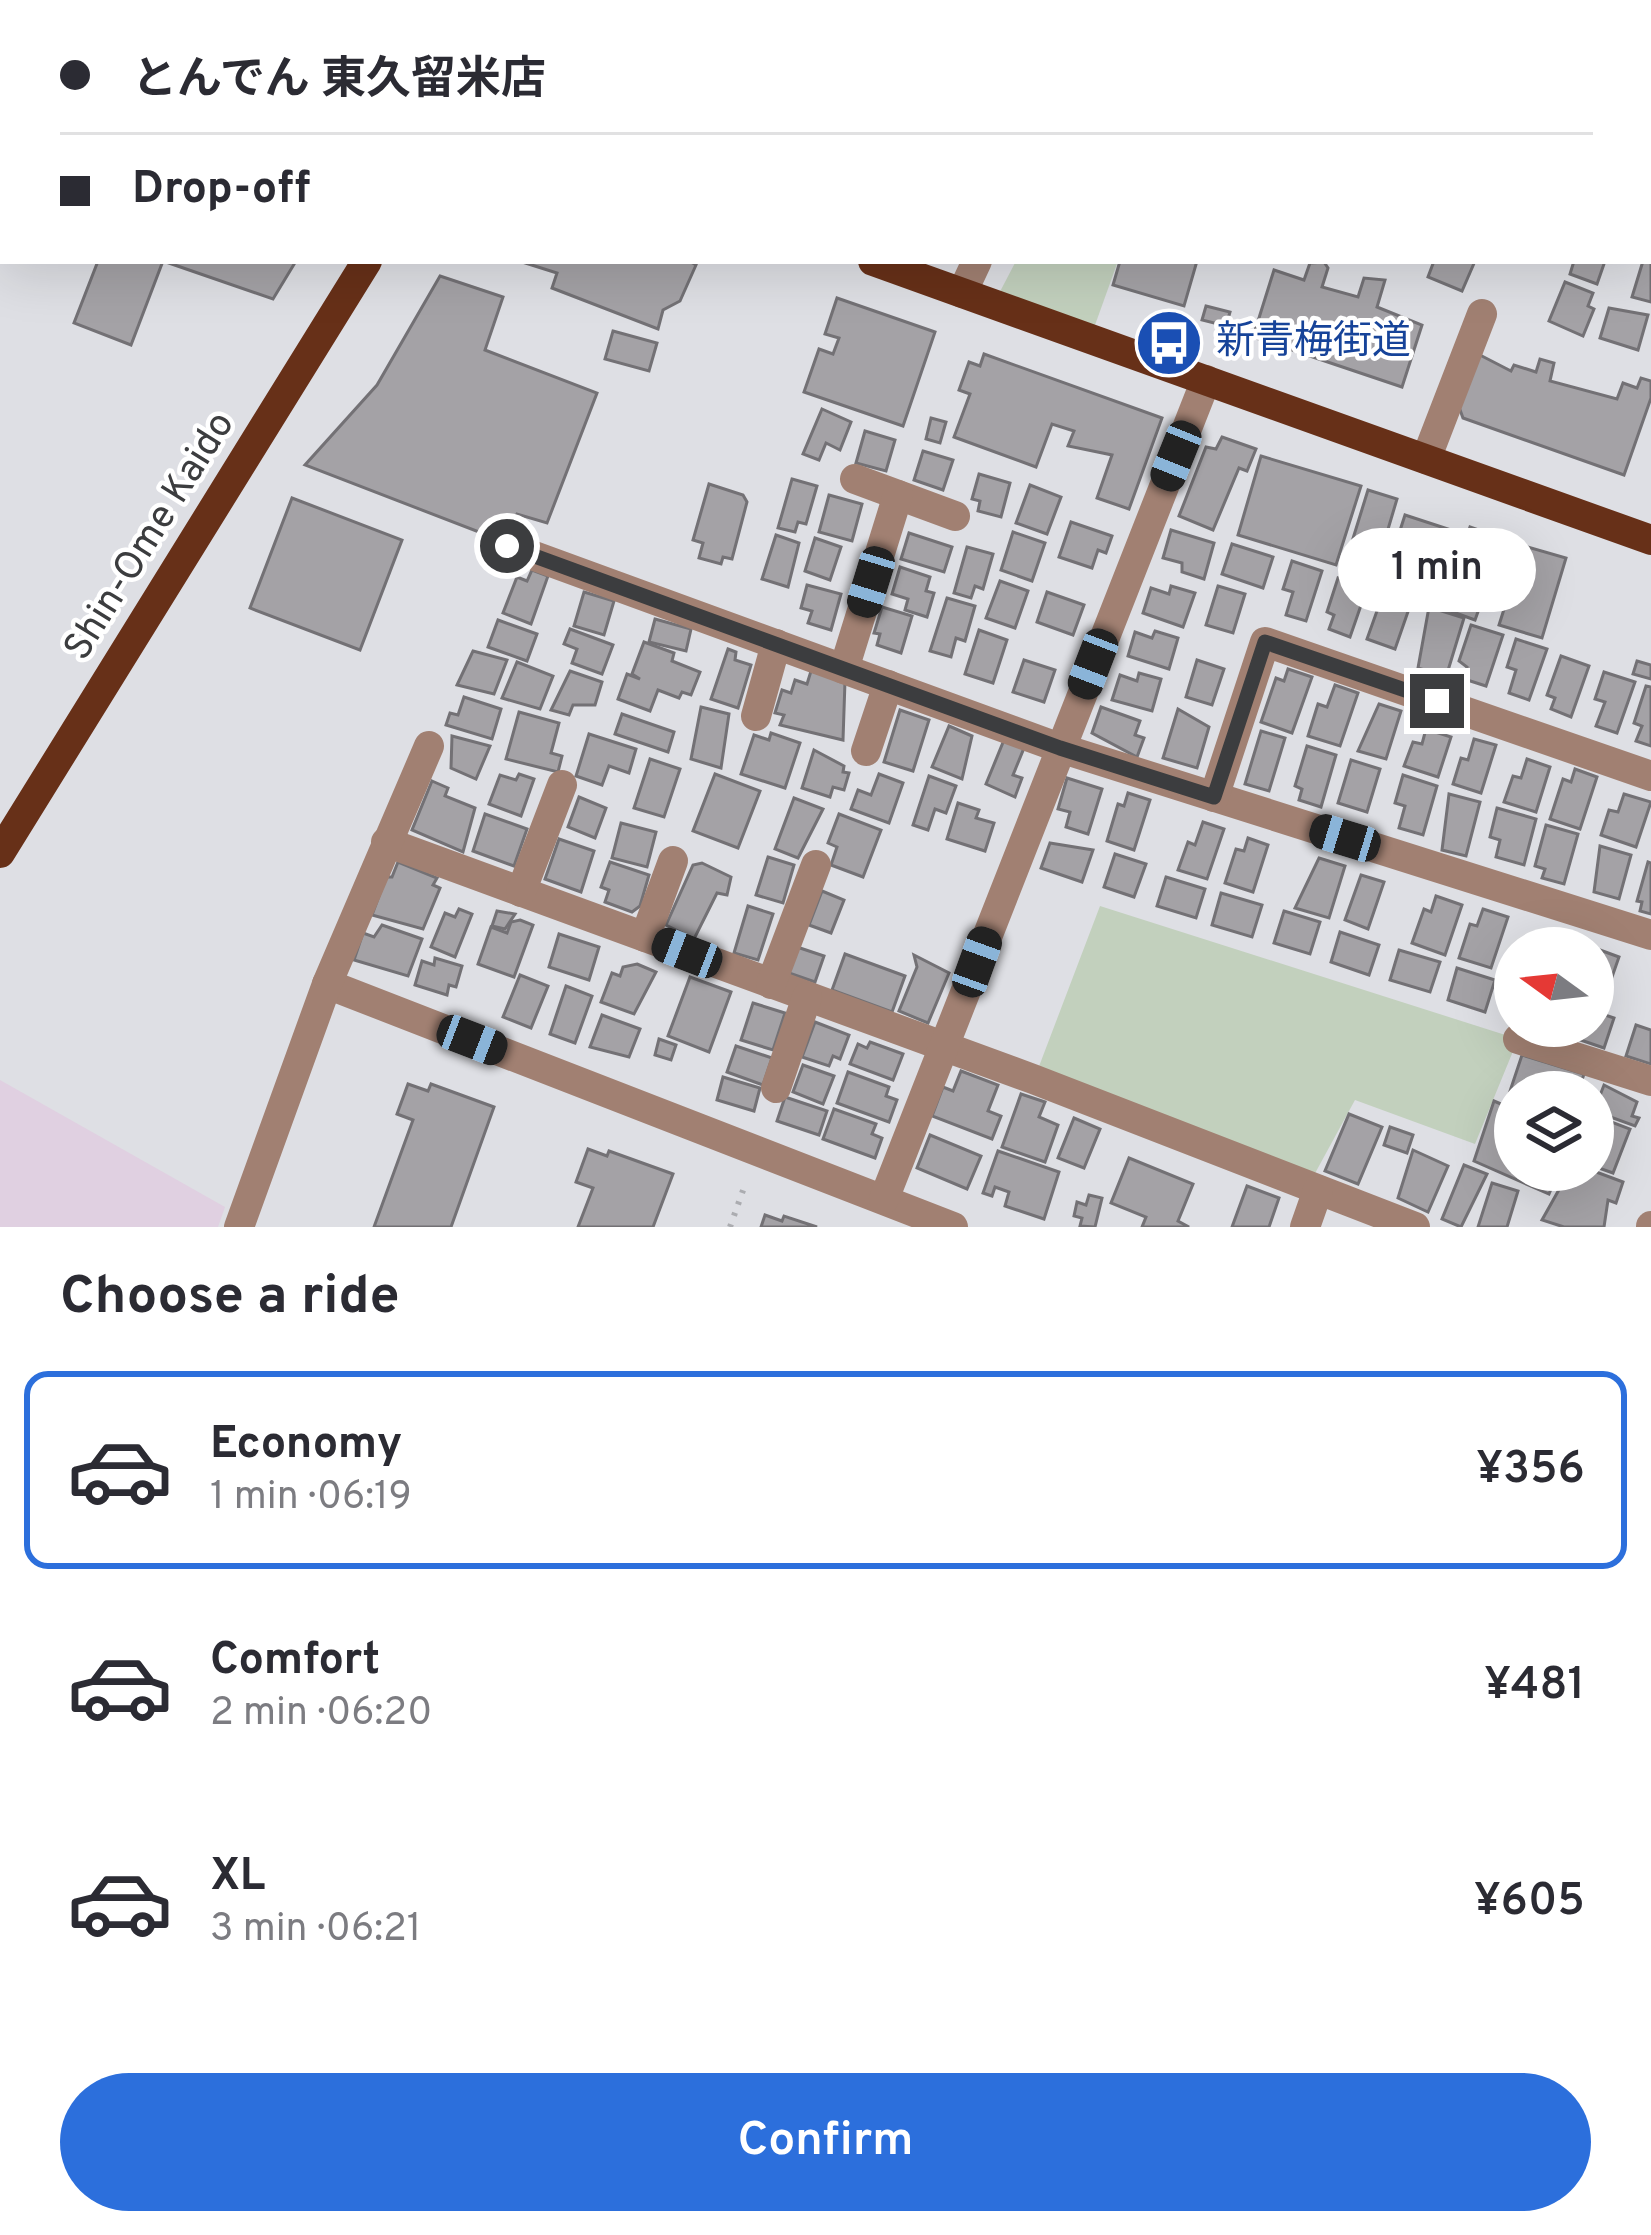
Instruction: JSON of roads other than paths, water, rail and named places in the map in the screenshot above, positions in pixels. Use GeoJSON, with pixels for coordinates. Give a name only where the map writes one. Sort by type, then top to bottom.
{"type":"FeatureCollection","features":[{"type":"Feature","properties":{"kind":"main road","name":"Shin-Ome Kaido"},"geometry":{"type":"LineString","coordinates":[[0,853],[365,264]]}},
{"type":"Feature","properties":{"kind":"main road"},"geometry":{"type":"LineString","coordinates":[[881,264],[1651,540]]}},
{"type":"Feature","properties":{"kind":"street"},"geometry":{"type":"LineString","coordinates":[[962,293],[976,264]]}},
{"type":"Feature","properties":{"kind":"street"},"geometry":{"type":"LineString","coordinates":[[1426,459],[1481,314]]}},
{"type":"Feature","properties":{"kind":"street"},"geometry":{"type":"LineString","coordinates":[[884,1199],[1207,380]]}},
{"type":"Feature","properties":{"kind":"street"},"geometry":{"type":"LineString","coordinates":[[855,479],[955,516]]}},
{"type":"Feature","properties":{"kind":"street"},"geometry":{"type":"LineString","coordinates":[[844,669],[898,495]]}},
{"type":"Feature","properties":{"kind":"street"},"geometry":{"type":"LineString","coordinates":[[507,546],[1060,748],[1651,935]]}},
{"type":"Feature","properties":{"kind":"street"},"geometry":{"type":"LineString","coordinates":[[1214,797],[1265,642],[1651,776]]}},
{"type":"Feature","properties":{"kind":"street"},"geometry":{"type":"LineString","coordinates":[[756,716],[776,644]]}},
{"type":"Feature","properties":{"kind":"street"},"geometry":{"type":"LineString","coordinates":[[866,751],[888,685]]}},
{"type":"Feature","properties":{"kind":"street"},"geometry":{"type":"LineString","coordinates":[[239,1227],[327,983],[429,746]]}},
{"type":"Feature","properties":{"kind":"street"},"geometry":{"type":"LineString","coordinates":[[521,892],[562,785]]}},
{"type":"Feature","properties":{"kind":"street"},"geometry":{"type":"LineString","coordinates":[[386,842],[1415,1227]]}},
{"type":"Feature","properties":{"kind":"street"},"geometry":{"type":"LineString","coordinates":[[645,937],[673,861]]}},
{"type":"Feature","properties":{"kind":"street"},"geometry":{"type":"LineString","coordinates":[[771,984],[816,865]]}},
{"type":"Feature","properties":{"kind":"street"},"geometry":{"type":"LineString","coordinates":[[327,983],[953,1227]]}},
{"type":"Feature","properties":{"kind":"street"},"geometry":{"type":"LineString","coordinates":[[776,1088],[807,998]]}},
{"type":"Feature","properties":{"kind":"street"},"geometry":{"type":"LineString","coordinates":[[1543,1047],[1651,1081]]}},
{"type":"Feature","properties":{"kind":"street"},"geometry":{"type":"LineString","coordinates":[[1305,1227],[1318,1190]]}},
{"type":"Feature","properties":{"kind":"place","name":"新青梅街道"},"geometry":{"type":"Point","coordinates":[1169,343]}}]}
